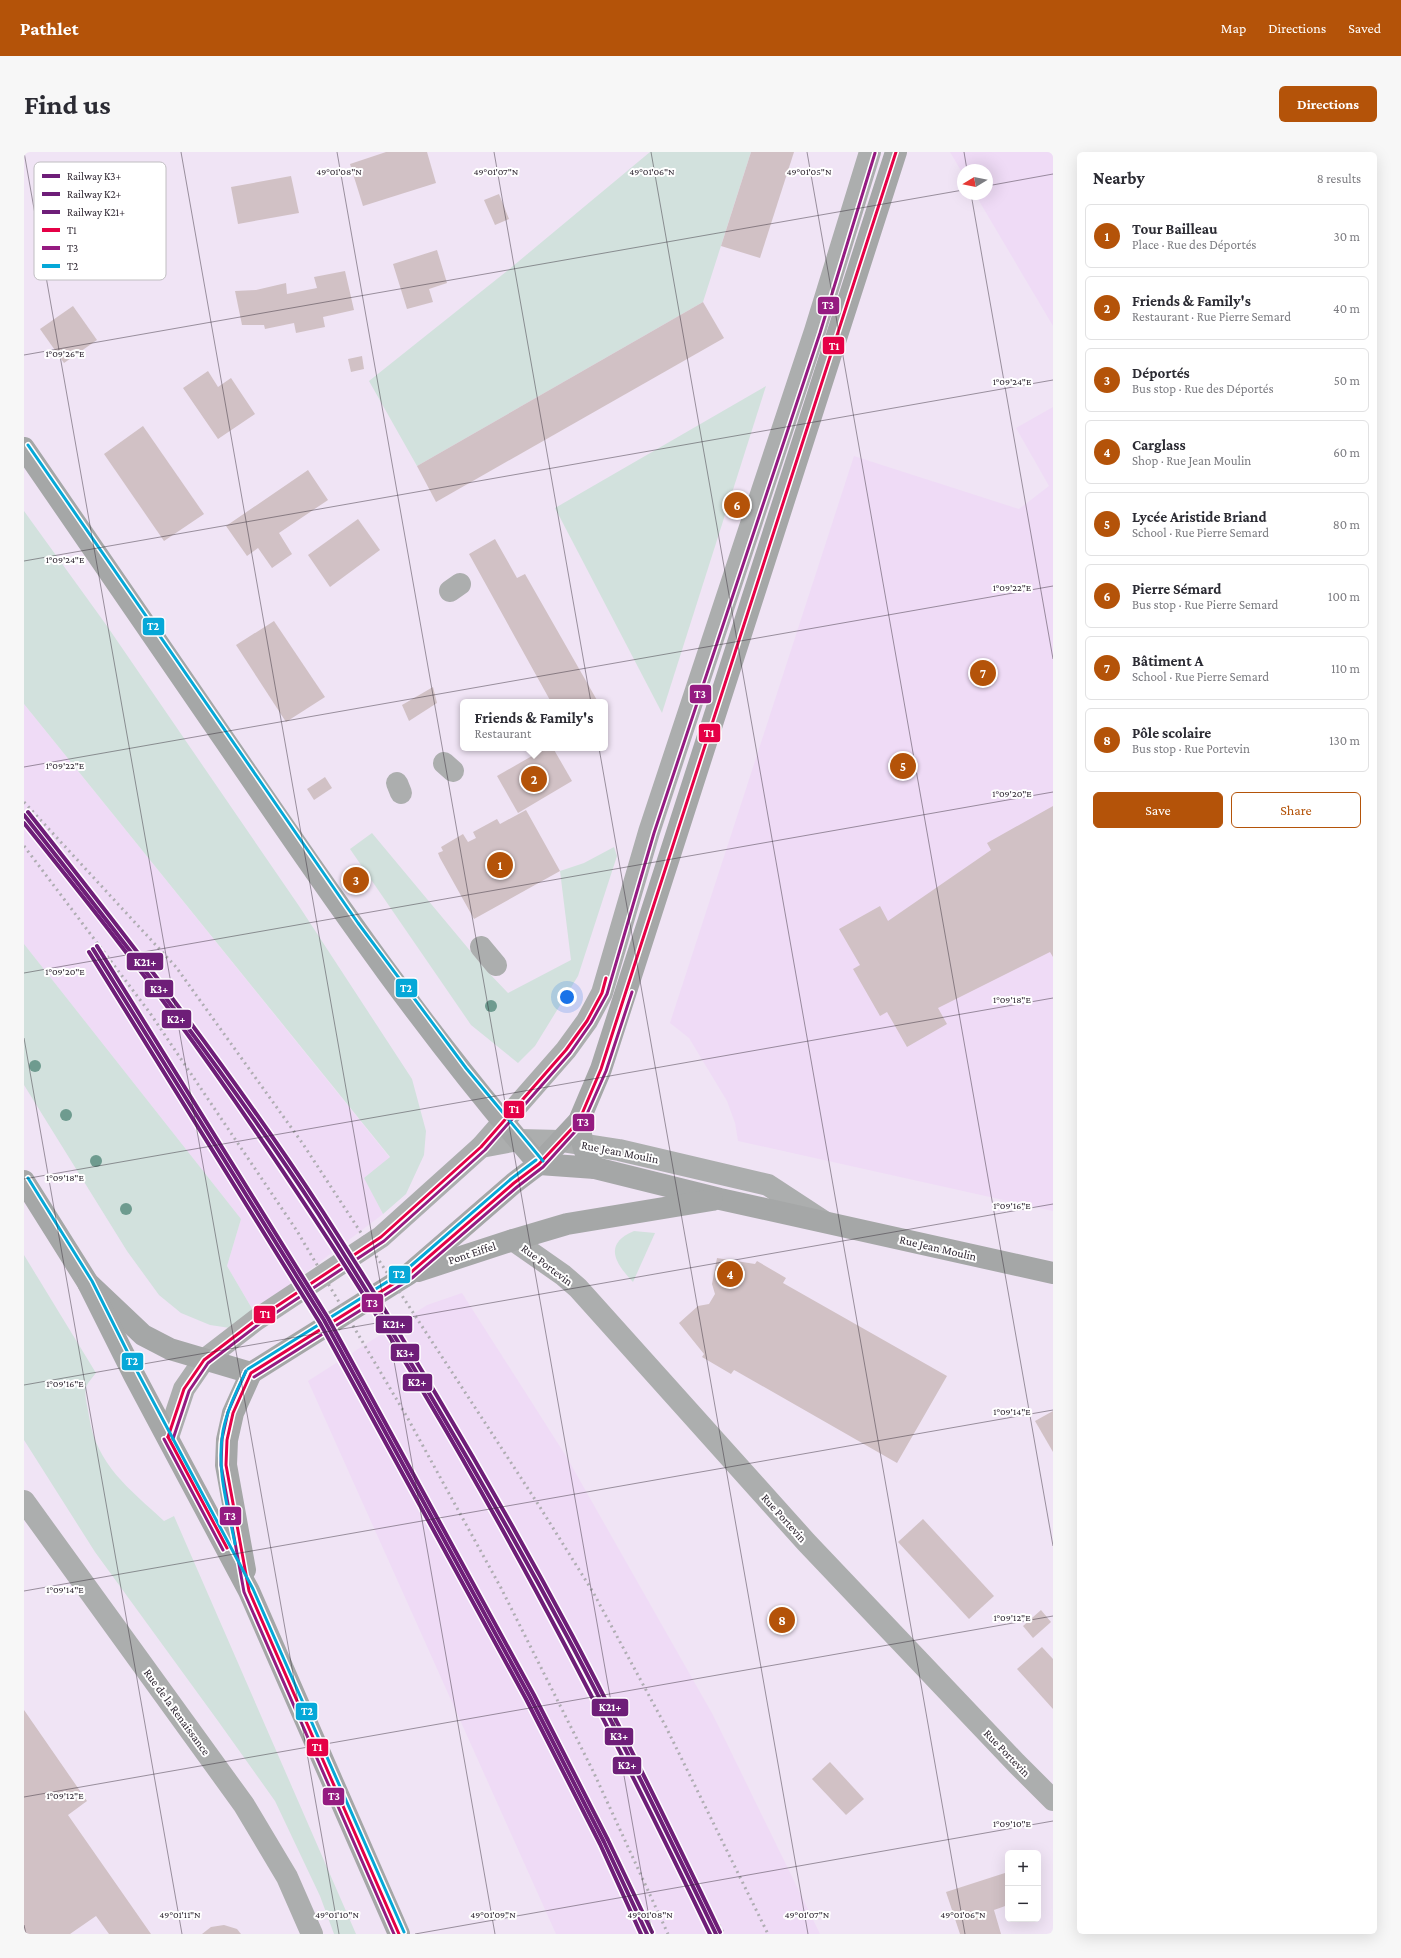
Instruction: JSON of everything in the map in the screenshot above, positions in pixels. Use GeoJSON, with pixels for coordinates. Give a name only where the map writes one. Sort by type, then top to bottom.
{"type":"FeatureCollection","features":[{"type":"Feature","properties":{"kind":"main road","name":"Pont Eiffel"},"geometry":{"type":"LineString","coordinates":[[251,1373],[409,1274],[514,1183],[539,1164],[572,1143],[579,1121],[601,1069],[896,152]]}},
{"type":"Feature","properties":{"kind":"main road"},"geometry":{"type":"LineString","coordinates":[[24,448],[332,898],[432,1034],[502,1122],[539,1164]]}},
{"type":"Feature","properties":{"kind":"main road"},"geometry":{"type":"LineString","coordinates":[[572,1143],[595,1168]]}},
{"type":"Feature","properties":{"kind":"main road","name":"Rue Jean Moulin"},"geometry":{"type":"LineString","coordinates":[[539,1164],[595,1168],[720,1199],[824,1221],[983,1259],[1053,1273]]}},
{"type":"Feature","properties":{"kind":"main road"},"geometry":{"type":"LineString","coordinates":[[24,1181],[88,1283],[134,1375],[249,1591],[399,1934]]}},
{"type":"Feature","properties":{"kind":"main road","name":"Rue Jean Moulin"},"geometry":{"type":"LineString","coordinates":[[513,1240],[566,1224],[720,1199]]}},
{"type":"Feature","properties":{"kind":"main road","name":"Pont Eiffel"},"geometry":{"type":"LineString","coordinates":[[409,1274],[513,1240]]}},
{"type":"Feature","properties":{"kind":"main road"},"geometry":{"type":"LineString","coordinates":[[88,1283],[143,1335],[170,1349],[251,1373],[233,1413],[227,1440],[226,1464],[249,1591]]}},
{"type":"Feature","properties":{"kind":"street"},"geometry":{"type":"LineString","coordinates":[[168,1437],[184,1389],[204,1360],[228,1340],[262,1316],[381,1237],[481,1147],[566,1050],[587,1021],[602,993],[649,832],[815,331],[870,152]]}},
{"type":"Feature","properties":{"kind":"street"},"geometry":{"type":"LineString","coordinates":[[481,947],[496,966]]}},
{"type":"Feature","properties":{"kind":"street","name":"Rue Jean Moulin"},"geometry":{"type":"LineString","coordinates":[[481,1147],[518,1140],[572,1143],[619,1150],[768,1186],[824,1221]]}},
{"type":"Feature","properties":{"kind":"street","name":"Rue Portevin"},"geometry":{"type":"LineString","coordinates":[[513,1240],[563,1275],[578,1288],[806,1542],[1016,1764],[1053,1800]]}},
{"type":"Feature","properties":{"kind":"street","name":"Rue de la Renaissance"},"geometry":{"type":"LineString","coordinates":[[24,1501],[244,1805],[287,1877],[312,1934]]}},
{"type":"Feature","properties":{"kind":"shaded area"},"geometry":{"type":"Polygon","coordinates":[[[650,152],[751,152],[703,302],[417,466],[369,381],[507,271],[650,152]]]}},
{"type":"Feature","properties":{"kind":"shaded area"},"geometry":{"type":"Polygon","coordinates":[[[950,152],[1053,152],[1053,326],[979,200],[993,200],[993,164],[957,164],[950,152]]]}},
{"type":"Feature","properties":{"kind":"shaded area"},"geometry":{"type":"Polygon","coordinates":[[[766,386],[662,713],[555,508],[766,386]]]}},
{"type":"Feature","properties":{"kind":"shaded area"},"geometry":{"type":"Polygon","coordinates":[[[1053,407],[1053,1211],[738,1141],[735,1123],[727,1101],[689,1038],[670,1023],[854,456],[1019,509],[1049,486],[1016,428],[1053,407]]]}},
{"type":"Feature","properties":{"kind":"shaded area"},"geometry":{"type":"Polygon","coordinates":[[[24,511],[107,626],[299,906],[412,1079],[426,1131],[424,1155],[406,1194],[383,1214],[364,1178],[390,1157],[24,704],[24,511]]]}},
{"type":"Feature","properties":{"kind":"shaded area"},"geometry":{"type":"Polygon","coordinates":[[[24,704],[390,1158],[365,1178],[383,1214],[254,1312],[227,1266],[241,1219],[24,944],[24,704]]]}},
{"type":"Feature","properties":{"kind":"shaded area"},"geometry":{"type":"Polygon","coordinates":[[[372,833],[487,971],[508,993],[571,960],[560,871],[584,863],[614,847],[617,856],[578,976],[535,1046],[518,1063],[471,1025],[350,849],[372,833]]]}},
{"type":"Feature","properties":{"kind":"shaded area"},"geometry":{"type":"Polygon","coordinates":[[[24,944],[241,1219],[227,1266],[254,1312],[230,1328],[210,1325],[181,1313],[159,1295],[127,1251],[24,1085],[24,944]]]}},
{"type":"Feature","properties":{"kind":"shaded area"},"geometry":{"type":"Polygon","coordinates":[[[634,1231],[655,1233],[633,1282],[617,1261],[615,1248],[624,1236],[634,1231]]]}},
{"type":"Feature","properties":{"kind":"shaded area"},"geometry":{"type":"Polygon","coordinates":[[[24,1255],[96,1373],[88,1384],[85,1394],[93,1433],[99,1449],[116,1475],[164,1521],[174,1516],[356,1934],[334,1934],[320,1896],[275,1801],[95,1552],[24,1440],[24,1255]]]}},
{"type":"Feature","properties":{"kind":"shaded area"},"geometry":{"type":"Polygon","coordinates":[[[462,1293],[566,1456],[713,1715],[820,1934],[556,1934],[308,1381],[427,1305],[462,1293]]]}},
{"type":"Feature","properties":{"kind":"building"},"geometry":{"type":"Polygon","coordinates":[[[386,152],[427,152],[436,183],[363,206],[350,164],[386,152]]]}},
{"type":"Feature","properties":{"kind":"building"},"geometry":{"type":"Polygon","coordinates":[[[751,152],[794,152],[760,258],[721,246],[751,152]]]}},
{"type":"Feature","properties":{"kind":"building"},"geometry":{"type":"Polygon","coordinates":[[[291,176],[299,213],[238,224],[231,187],[291,176]]]}},
{"type":"Feature","properties":{"kind":"building"},"geometry":{"type":"Polygon","coordinates":[[[499,194],[509,219],[495,225],[484,200],[499,194]]]}},
{"type":"Feature","properties":{"kind":"building"},"geometry":{"type":"Polygon","coordinates":[[[437,250],[447,283],[429,289],[433,302],[407,309],[393,264],[437,250]]]}},
{"type":"Feature","properties":{"kind":"building"},"geometry":{"type":"Polygon","coordinates":[[[345,271],[354,310],[323,317],[325,327],[296,333],[294,323],[265,329],[264,325],[242,325],[235,291],[256,290],[286,283],[287,294],[317,288],[314,277],[345,271]]]}},
{"type":"Feature","properties":{"kind":"building"},"geometry":{"type":"Polygon","coordinates":[[[703,302],[724,338],[436,502],[417,466],[703,302]]]}},
{"type":"Feature","properties":{"kind":"building"},"geometry":{"type":"Polygon","coordinates":[[[73,306],[97,340],[64,363],[40,329],[73,306]]]}},
{"type":"Feature","properties":{"kind":"building"},"geometry":{"type":"Polygon","coordinates":[[[362,356],[364,369],[351,372],[348,359],[362,356]]]}},
{"type":"Feature","properties":{"kind":"building"},"geometry":{"type":"Polygon","coordinates":[[[208,371],[218,387],[231,378],[255,414],[218,439],[183,388],[208,371]]]}},
{"type":"Feature","properties":{"kind":"building"},"geometry":{"type":"Polygon","coordinates":[[[143,426],[204,514],[164,541],[104,454],[143,426]]]}},
{"type":"Feature","properties":{"kind":"building"},"geometry":{"type":"Polygon","coordinates":[[[308,470],[328,500],[279,533],[292,554],[272,568],[258,548],[247,556],[226,526],[308,470]]]}},
{"type":"Feature","properties":{"kind":"building"},"geometry":{"type":"Polygon","coordinates":[[[358,519],[380,550],[330,587],[308,555],[358,519]]]}},
{"type":"Feature","properties":{"kind":"building"},"geometry":{"type":"Polygon","coordinates":[[[495,539],[517,578],[525,574],[596,699],[549,699],[469,554],[495,539]]]}},
{"type":"Feature","properties":{"kind":"building"},"geometry":{"type":"Polygon","coordinates":[[[274,621],[325,697],[286,722],[236,645],[274,621]]]}},
{"type":"Feature","properties":{"kind":"building"},"geometry":{"type":"Polygon","coordinates":[[[433,687],[437,703],[409,721],[402,705],[433,687]]]}},
{"type":"Feature","properties":{"kind":"building"},"geometry":{"type":"Polygon","coordinates":[[[541,751],[555,751],[572,781],[518,813],[497,776],[541,751]]]}},
{"type":"Feature","properties":{"kind":"building"},"geometry":{"type":"Polygon","coordinates":[[[325,777],[332,788],[314,800],[307,789],[325,777]]]}},
{"type":"Feature","properties":{"kind":"building"},"geometry":{"type":"Polygon","coordinates":[[[1053,806],[1053,957],[1050,952],[938,1008],[947,1024],[907,1047],[887,1012],[880,1016],[853,969],[860,965],[839,929],[880,906],[888,921],[991,850],[987,843],[1053,806]]]}},
{"type":"Feature","properties":{"kind":"building"},"geometry":{"type":"Polygon","coordinates":[[[526,810],[560,871],[474,919],[438,853],[443,851],[441,847],[463,834],[468,842],[476,838],[473,832],[497,819],[500,824],[526,810]]]}},
{"type":"Feature","properties":{"kind":"building"},"geometry":{"type":"Polygon","coordinates":[[[717,1258],[755,1264],[757,1261],[786,1278],[783,1283],[947,1376],[897,1463],[736,1371],[734,1370],[731,1374],[702,1357],[704,1354],[679,1323],[698,1306],[709,1304],[715,1294],[712,1284],[717,1258]]]}},
{"type":"Feature","properties":{"kind":"building"},"geometry":{"type":"Polygon","coordinates":[[[1053,1411],[1053,1452],[1035,1421],[1053,1411]]]}},
{"type":"Feature","properties":{"kind":"building"},"geometry":{"type":"Polygon","coordinates":[[[923,1519],[994,1596],[969,1619],[898,1542],[923,1519]]]}},
{"type":"Feature","properties":{"kind":"building"},"geometry":{"type":"Polygon","coordinates":[[[1041,1610],[1051,1622],[1033,1638],[1023,1626],[1041,1610]]]}},
{"type":"Feature","properties":{"kind":"building"},"geometry":{"type":"Polygon","coordinates":[[[1042,1647],[1053,1659],[1053,1709],[1017,1669],[1042,1647]]]}},
{"type":"Feature","properties":{"kind":"building"},"geometry":{"type":"Polygon","coordinates":[[[24,1710],[87,1801],[68,1815],[151,1934],[109,1934],[96,1916],[70,1934],[24,1934],[24,1710]]]}},
{"type":"Feature","properties":{"kind":"building"},"geometry":{"type":"Polygon","coordinates":[[[830,1762],[864,1799],[846,1815],[812,1779],[830,1762]]]}},
{"type":"Feature","properties":{"kind":"building"},"geometry":{"type":"Polygon","coordinates":[[[1005,1873],[1005,1906],[994,1910],[1001,1934],[960,1934],[946,1892],[1005,1873]]]}},
{"type":"Feature","properties":{"kind":"building"},"geometry":{"type":"Polygon","coordinates":[[[224,1925],[237,1929],[241,1934],[202,1934],[211,1927],[224,1925]]]}},
{"type":"Feature","properties":{"kind":"railway"},"geometry":{"type":"LineString","coordinates":[[24,802],[176,967],[303,1144],[538,1504],[593,1592],[666,1727],[768,1934]]}},
{"type":"Feature","properties":{"kind":"railway"},"geometry":{"type":"LineString","coordinates":[[24,846],[150,1013],[297,1231],[407,1417],[501,1588],[593,1771],[668,1934]]}},
{"type":"Feature","properties":{"kind":"railway"},"geometry":{"type":"LineString","coordinates":[[664,1825],[724,1934]]}},
{"type":"Feature","properties":{"kind":"rail line","name":"K21+"},"geometry":{"type":"LineString","coordinates":[[28,812],[143,959],[253,1109],[323,1212],[389,1316],[483,1474],[543,1581],[629,1746],[720,1932]]}},
{"type":"Feature","properties":{"kind":"rail line","name":"K3+"},"geometry":{"type":"LineString","coordinates":[[24,815],[139,962],[249,1112],[319,1215],[384,1319],[447,1424],[539,1584],[625,1748],[716,1934]]}},
{"type":"Feature","properties":{"kind":"rail line","name":"K2+"},"geometry":{"type":"LineString","coordinates":[[24,823],[110,931],[196,1046],[312,1215],[422,1389],[572,1658],[710,1934]]}},
{"type":"Feature","properties":{"kind":"rail line","name":"K21+"},"geometry":{"type":"LineString","coordinates":[[97,946],[328,1318],[534,1695],[608,1840],[652,1932]]}},
{"type":"Feature","properties":{"kind":"rail line","name":"K3+"},"geometry":{"type":"LineString","coordinates":[[93,949],[324,1320],[530,1697],[604,1842],[647,1934]]}},
{"type":"Feature","properties":{"kind":"rail line","name":"K2+"},"geometry":{"type":"LineString","coordinates":[[89,952],[320,1323],[526,1699],[600,1844],[641,1934]]}},
{"type":"Feature","properties":{"kind":"transit line","name":"T1"},"geometry":{"type":"LineString","coordinates":[[399,1934],[249,1591],[226,1465],[227,1440],[233,1413],[251,1373],[409,1274],[514,1183],[539,1164],[579,1121],[601,1069],[896,152]]}},
{"type":"Feature","properties":{"kind":"transit line","name":"T3"},"geometry":{"type":"LineString","coordinates":[[173,1439],[189,1391],[208,1363],[259,1324],[384,1241],[485,1150],[570,1053],[591,1023],[607,994],[654,833],[820,333],[875,153]]}},
{"type":"Feature","properties":{"kind":"transit line","name":"T2"},"geometry":{"type":"LineString","coordinates":[[28,445],[358,923],[466,1068],[543,1161]]}},
{"type":"Feature","properties":{"kind":"transit line","name":"T1"},"geometry":{"type":"LineString","coordinates":[[168,1437],[184,1389],[204,1360],[256,1320],[381,1237],[481,1147],[566,1050],[587,1021],[602,993],[606,978]]}},
{"type":"Feature","properties":{"kind":"transit line","name":"T3"},"geometry":{"type":"LineString","coordinates":[[254,1377],[412,1278],[517,1187],[543,1167],[583,1123],[606,1071],[632,992]]}},
{"type":"Feature","properties":{"kind":"transit line","name":"T2"},"geometry":{"type":"LineString","coordinates":[[248,1369],[406,1270],[511,1179],[536,1160]]}},
{"type":"Feature","properties":{"kind":"transit line","name":"T2"},"geometry":{"type":"LineString","coordinates":[[28,1178],[92,1281],[138,1373],[253,1589],[404,1932]]}},
{"type":"Feature","properties":{"kind":"transit line","name":"T3"},"geometry":{"type":"LineString","coordinates":[[246,1371],[228,1412],[222,1439],[221,1465],[244,1592],[394,1934]]}},
{"type":"Feature","properties":{"kind":"transit line","name":"T2"},"geometry":{"type":"LineString","coordinates":[[235,1544],[222,1474],[221,1445],[227,1415],[246,1371]]}},
{"type":"Feature","properties":{"kind":"transit line","name":"T1"},"geometry":{"type":"LineString","coordinates":[[168,1437],[227,1548]]}},
{"type":"Feature","properties":{"kind":"transit line","name":"T3"},"geometry":{"type":"LineString","coordinates":[[164,1439],[223,1550]]}},
{"type":"Feature","properties":{"kind":"place","name":"Pierre Sémard"},"geometry":{"type":"Point","coordinates":[737,505]}},
{"type":"Feature","properties":{"kind":"place","name":"Bâtiment A"},"geometry":{"type":"Point","coordinates":[983,673]}},
{"type":"Feature","properties":{"kind":"place","name":"Lycée Aristide Briand"},"geometry":{"type":"Point","coordinates":[903,766]}},
{"type":"Feature","properties":{"kind":"place","name":"Friends & Family's"},"geometry":{"type":"Point","coordinates":[534,779]}},
{"type":"Feature","properties":{"kind":"place","name":"Tour Bailleau"},"geometry":{"type":"Point","coordinates":[500,865]}},
{"type":"Feature","properties":{"kind":"place","name":"Déportés"},"geometry":{"type":"Point","coordinates":[356,880]}},
{"type":"Feature","properties":{"kind":"place","name":"Carglass"},"geometry":{"type":"Point","coordinates":[730,1274]}},
{"type":"Feature","properties":{"kind":"place","name":"Pôle scolaire"},"geometry":{"type":"Point","coordinates":[782,1620]}}]}
